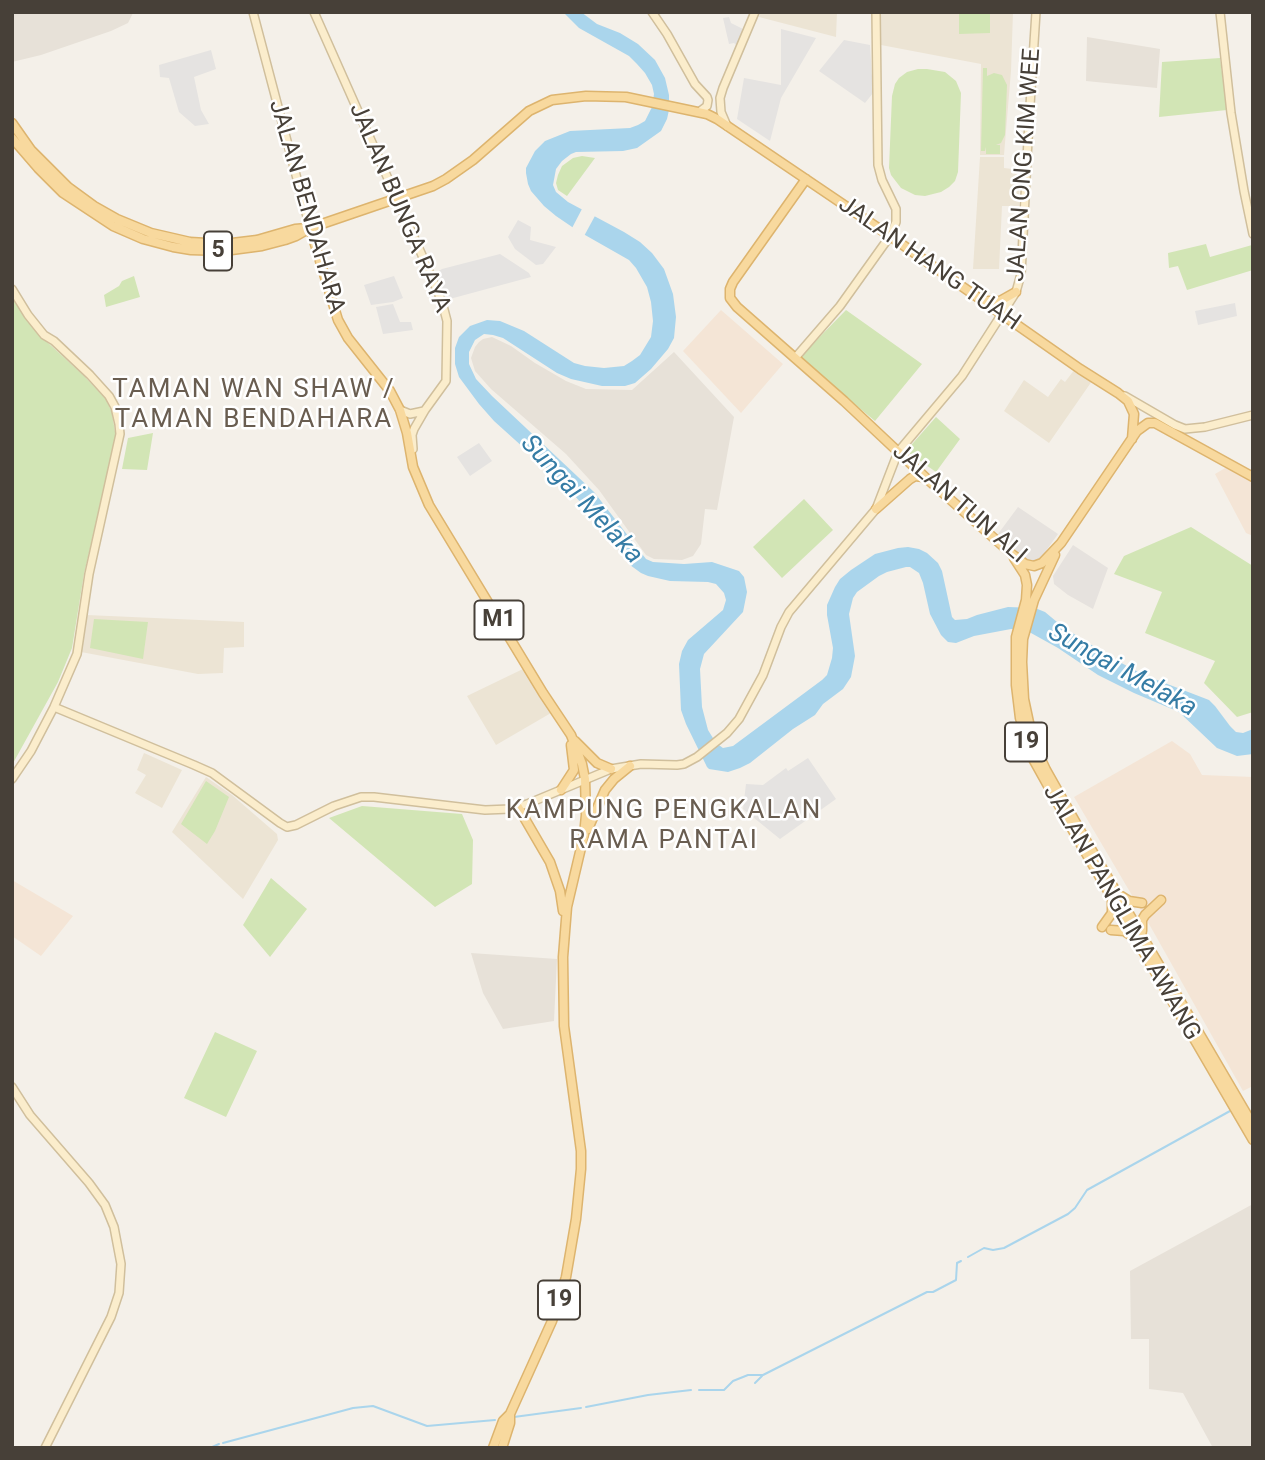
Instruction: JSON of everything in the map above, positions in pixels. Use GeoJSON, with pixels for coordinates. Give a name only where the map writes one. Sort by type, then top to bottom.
{"type":"FeatureCollection","features":[{"type":"Feature","properties":{"kind":"main road","name":"5"},"geometry":{"type":"LineString","coordinates":[[12,138],[64,193],[113,226],[143,239],[191,250],[224,251],[262,246],[296,236],[310,228],[424,190],[446,179],[473,160],[517,120],[541,104],[586,96],[626,97],[696,112]]}},
{"type":"Feature","properties":{"kind":"main road","name":"JALAN HANG TUAH"},"geometry":{"type":"LineString","coordinates":[[696,112],[712,116],[1118,393],[1128,401],[1134,414],[1132,439]]}},
{"type":"Feature","properties":{"kind":"main road","name":"5"},"geometry":{"type":"LineString","coordinates":[[12,123],[43,163],[81,197],[117,219],[151,233],[190,242],[224,244],[257,240],[295,229],[310,228]]}},
{"type":"Feature","properties":{"kind":"main road","name":"JALAN TUN ALI"},"geometry":{"type":"LineString","coordinates":[[806,179],[733,282],[730,298],[1013,555],[1030,566],[1037,566],[1046,560],[1061,543],[1132,439]]}},
{"type":"Feature","properties":{"kind":"main road","name":"JALAN BENDAHARA"},"geometry":{"type":"LineString","coordinates":[[310,228],[338,320],[348,338],[390,391],[400,410],[413,467],[420,483]]}},
{"type":"Feature","properties":{"kind":"main road"},"geometry":{"type":"LineString","coordinates":[[985,302],[1000,301],[1016,292]]}},
{"type":"Feature","properties":{"kind":"main road","name":"19"},"geometry":{"type":"LineString","coordinates":[[1132,439],[1144,424],[1151,422],[1253,477]]}},
{"type":"Feature","properties":{"kind":"main road"},"geometry":{"type":"LineString","coordinates":[[876,509],[910,479],[915,476],[926,478]]}},
{"type":"Feature","properties":{"kind":"main road","name":"M1"},"geometry":{"type":"LineString","coordinates":[[420,483],[435,514],[572,737],[585,779]]}},
{"type":"Feature","properties":{"kind":"main road","name":"JALAN PANGLIMA AWANG"},"geometry":{"type":"LineString","coordinates":[[1061,543],[1030,600],[1020,638],[1024,699],[1031,732],[1038,753],[1114,895],[1253,1125]]}},
{"type":"Feature","properties":{"kind":"main road","name":"JALAN PANGLIMA AWANG"},"geometry":{"type":"LineString","coordinates":[[1013,555],[1027,580],[1030,600]]}},
{"type":"Feature","properties":{"kind":"main road"},"geometry":{"type":"LineString","coordinates":[[572,737],[597,763],[611,769]]}},
{"type":"Feature","properties":{"kind":"main road"},"geometry":{"type":"LineString","coordinates":[[561,790],[574,769],[572,737]]}},
{"type":"Feature","properties":{"kind":"main road"},"geometry":{"type":"LineString","coordinates":[[582,846],[605,790],[629,766]]}},
{"type":"Feature","properties":{"kind":"main road","name":"19"},"geometry":{"type":"LineString","coordinates":[[493,1448],[503,1421],[510,1414],[552,1321],[568,1265],[579,1192],[581,1151],[562,1006],[564,928],[582,846],[586,816],[585,779]]}},
{"type":"Feature","properties":{"kind":"main road"},"geometry":{"type":"LineString","coordinates":[[518,807],[556,876],[564,928]]}},
{"type":"Feature","properties":{"kind":"main road"},"geometry":{"type":"LineString","coordinates":[[1142,903],[1114,895],[1107,928],[1124,931],[1141,939],[1143,918],[1161,900]]}},
{"type":"Feature","properties":{"kind":"main road","name":"JALAN PANGLIMA AWANG"},"geometry":{"type":"LineString","coordinates":[[1141,939],[1253,1140]]}},
{"type":"Feature","properties":{"kind":"main road","name":"19"},"geometry":{"type":"LineString","coordinates":[[502,1448],[510,1414]]}},
{"type":"Feature","properties":{"kind":"street","name":"JALAN BENDAHARA"},"geometry":{"type":"LineString","coordinates":[[253,12],[310,228]]}},
{"type":"Feature","properties":{"kind":"street","name":"JALAN BUNGA RAYA"},"geometry":{"type":"LineString","coordinates":[[314,12],[430,273],[447,321],[446,381],[425,410],[412,435],[420,483]]}},
{"type":"Feature","properties":{"kind":"street"},"geometry":{"type":"LineString","coordinates":[[652,12],[695,83],[707,97],[707,106],[696,112]]}},
{"type":"Feature","properties":{"kind":"street"},"geometry":{"type":"LineString","coordinates":[[727,126],[720,106],[723,88],[755,12]]}},
{"type":"Feature","properties":{"kind":"street"},"geometry":{"type":"LineString","coordinates":[[795,358],[840,306],[890,236],[896,222],[894,205],[878,165],[876,12]]}},
{"type":"Feature","properties":{"kind":"street","name":"JALAN ONG KIM WEE"},"geometry":{"type":"LineString","coordinates":[[629,766],[684,764],[718,740],[739,719],[754,695],[789,612],[876,509],[898,453],[962,376],[1016,292],[1021,274],[1037,12]]}},
{"type":"Feature","properties":{"kind":"street"},"geometry":{"type":"LineString","coordinates":[[1220,12],[1231,113],[1253,234]]}},
{"type":"Feature","properties":{"kind":"street"},"geometry":{"type":"LineString","coordinates":[[707,97],[723,88]]}},
{"type":"Feature","properties":{"kind":"street"},"geometry":{"type":"LineString","coordinates":[[12,289],[44,335],[54,341],[109,396],[120,424],[73,664],[31,751],[12,779]]}},
{"type":"Feature","properties":{"kind":"street"},"geometry":{"type":"LineString","coordinates":[[1118,393],[1175,425],[1192,430],[1205,428]]}},
{"type":"Feature","properties":{"kind":"street"},"geometry":{"type":"LineString","coordinates":[[400,410],[410,414],[425,410]]}},
{"type":"Feature","properties":{"kind":"street"},"geometry":{"type":"LineString","coordinates":[[1206,451],[1197,440],[1197,431],[1253,415]]}},
{"type":"Feature","properties":{"kind":"street"},"geometry":{"type":"LineString","coordinates":[[54,707],[205,770],[287,827],[361,797],[485,810],[518,807],[611,769],[629,766]]}},
{"type":"Feature","properties":{"kind":"street"},"geometry":{"type":"LineString","coordinates":[[12,1087],[30,1115],[105,1205],[114,1227],[121,1264],[119,1293],[111,1317],[45,1448]]}},
{"type":"Feature","properties":{"kind":"shaded area"},"geometry":{"type":"Polygon","coordinates":[[[12,12],[133,13],[128,23],[111,31],[12,62],[12,12]]]}},
{"type":"Feature","properties":{"kind":"shaded area"},"geometry":{"type":"Polygon","coordinates":[[[761,12],[837,12],[836,37],[759,17],[761,12]]]}},
{"type":"Feature","properties":{"kind":"shaded area"},"geometry":{"type":"Polygon","coordinates":[[[881,12],[1013,12],[1004,155],[980,155],[981,64],[881,45],[881,12]]]}},
{"type":"Feature","properties":{"kind":"shaded area"},"geometry":{"type":"Polygon","coordinates":[[[729,17],[731,23],[743,29],[737,46],[734,43],[729,44],[723,18],[729,17]]]}},
{"type":"Feature","properties":{"kind":"shaded area"},"geometry":{"type":"Polygon","coordinates":[[[781,29],[816,38],[781,98],[770,141],[737,119],[744,78],[781,85],[781,29]]]}},
{"type":"Feature","properties":{"kind":"shaded area"},"geometry":{"type":"Polygon","coordinates":[[[1087,37],[1160,49],[1157,88],[1086,81],[1087,37]]]}},
{"type":"Feature","properties":{"kind":"shaded area"},"geometry":{"type":"Polygon","coordinates":[[[844,40],[870,45],[873,93],[865,103],[819,71],[844,40]]]}},
{"type":"Feature","properties":{"kind":"shaded area"},"geometry":{"type":"Polygon","coordinates":[[[211,50],[216,69],[194,77],[201,110],[209,124],[195,126],[179,112],[169,78],[160,77],[159,65],[211,50]]]}},
{"type":"Feature","properties":{"kind":"shaded area"},"geometry":{"type":"Polygon","coordinates":[[[980,157],[1004,157],[1004,168],[1020,170],[1019,206],[1002,206],[999,269],[973,269],[980,157]]]}},
{"type":"Feature","properties":{"kind":"shaded area"},"geometry":{"type":"Polygon","coordinates":[[[518,220],[531,227],[530,240],[556,247],[543,264],[536,265],[515,249],[508,237],[518,220]]]}},
{"type":"Feature","properties":{"kind":"shaded area"},"geometry":{"type":"Polygon","coordinates":[[[500,254],[531,277],[446,300],[436,273],[442,269],[500,254]]]}},
{"type":"Feature","properties":{"kind":"shaded area"},"geometry":{"type":"Polygon","coordinates":[[[394,276],[403,298],[371,305],[364,285],[394,276]]]}},
{"type":"Feature","properties":{"kind":"shaded area"},"geometry":{"type":"Polygon","coordinates":[[[1235,303],[1237,316],[1198,325],[1195,311],[1235,303]]]}},
{"type":"Feature","properties":{"kind":"shaded area"},"geometry":{"type":"Polygon","coordinates":[[[393,304],[400,322],[411,322],[413,330],[383,334],[376,307],[393,304]]]}},
{"type":"Feature","properties":{"kind":"shaded area"},"geometry":{"type":"Polygon","coordinates":[[[721,310],[783,364],[741,413],[683,351],[721,310]]]}},
{"type":"Feature","properties":{"kind":"shaded area"},"geometry":{"type":"Polygon","coordinates":[[[492,337],[566,381],[586,389],[632,390],[674,352],[734,417],[717,510],[705,509],[701,544],[693,556],[682,560],[654,559],[646,555],[599,490],[566,454],[491,389],[475,371],[471,358],[479,342],[492,337]]]}},
{"type":"Feature","properties":{"kind":"shaded area"},"geometry":{"type":"Polygon","coordinates":[[[1075,369],[1092,381],[1049,443],[1004,411],[1024,380],[1048,397],[1061,379],[1065,382],[1075,369]]]}},
{"type":"Feature","properties":{"kind":"shaded area"},"geometry":{"type":"Polygon","coordinates":[[[479,443],[492,461],[470,476],[457,457],[479,443]]]}},
{"type":"Feature","properties":{"kind":"shaded area"},"geometry":{"type":"Polygon","coordinates":[[[1227,467],[1253,482],[1253,536],[1246,533],[1215,474],[1227,467]]]}},
{"type":"Feature","properties":{"kind":"shaded area"},"geometry":{"type":"Polygon","coordinates":[[[1018,507],[1058,534],[1038,562],[1030,563],[998,534],[1018,507]]]}},
{"type":"Feature","properties":{"kind":"shaded area"},"geometry":{"type":"Polygon","coordinates":[[[1073,545],[1108,568],[1093,609],[1054,584],[1053,576],[1073,545]]]}},
{"type":"Feature","properties":{"kind":"shaded area"},"geometry":{"type":"Polygon","coordinates":[[[87,615],[244,622],[244,647],[224,648],[223,673],[198,674],[81,652],[87,615]]]}},
{"type":"Feature","properties":{"kind":"shaded area"},"geometry":{"type":"Polygon","coordinates":[[[525,668],[551,713],[496,745],[467,696],[525,668]]]}},
{"type":"Feature","properties":{"kind":"shaded area"},"geometry":{"type":"Polygon","coordinates":[[[1172,741],[1190,754],[1202,775],[1253,777],[1253,1086],[1243,1091],[1074,797],[1172,741]]]}},
{"type":"Feature","properties":{"kind":"shaded area"},"geometry":{"type":"Polygon","coordinates":[[[144,753],[182,770],[162,808],[135,793],[146,775],[137,770],[144,753]]]}},
{"type":"Feature","properties":{"kind":"shaded area"},"geometry":{"type":"Polygon","coordinates":[[[808,758],[836,799],[780,839],[743,809],[746,784],[763,785],[786,768],[788,771],[808,758]]]}},
{"type":"Feature","properties":{"kind":"shaded area"},"geometry":{"type":"Polygon","coordinates":[[[206,777],[232,795],[277,834],[278,840],[243,899],[172,832],[206,777]]]}},
{"type":"Feature","properties":{"kind":"shaded area"},"geometry":{"type":"Polygon","coordinates":[[[12,880],[73,916],[41,956],[12,936],[12,880]]]}},
{"type":"Feature","properties":{"kind":"shaded area"},"geometry":{"type":"Polygon","coordinates":[[[471,953],[557,959],[554,1021],[503,1029],[483,993],[471,953]]]}},
{"type":"Feature","properties":{"kind":"shaded area"},"geometry":{"type":"Polygon","coordinates":[[[1253,1204],[1253,1448],[1213,1448],[1183,1393],[1149,1389],[1149,1339],[1131,1339],[1130,1271],[1253,1204]]]}},
{"type":"Feature","properties":{"kind":"green space"},"geometry":{"type":"Polygon","coordinates":[[[959,12],[990,12],[990,33],[959,34],[959,12]]]}},
{"type":"Feature","properties":{"kind":"green space"},"geometry":{"type":"Polygon","coordinates":[[[1220,58],[1227,110],[1159,117],[1162,62],[1220,58]]]}},
{"type":"Feature","properties":{"kind":"green space"},"geometry":{"type":"Polygon","coordinates":[[[983,68],[987,68],[987,76],[994,73],[1002,75],[1007,85],[1005,135],[1001,143],[996,145],[1000,145],[1000,154],[986,154],[986,147],[985,151],[981,151],[983,68]]]}},
{"type":"Feature","properties":{"kind":"green space"},"geometry":{"type":"Polygon","coordinates":[[[918,69],[945,72],[956,81],[961,93],[958,172],[955,181],[941,192],[925,196],[915,195],[901,188],[889,168],[892,96],[895,84],[907,72],[918,69]]]}},
{"type":"Feature","properties":{"kind":"green space"},"geometry":{"type":"Polygon","coordinates":[[[573,158],[595,158],[567,196],[558,190],[558,175],[562,166],[573,158]]]}},
{"type":"Feature","properties":{"kind":"green space"},"geometry":{"type":"Polygon","coordinates":[[[1206,244],[1210,257],[1252,245],[1253,270],[1187,290],[1178,266],[1169,268],[1168,253],[1206,244]]]}},
{"type":"Feature","properties":{"kind":"green space"},"geometry":{"type":"Polygon","coordinates":[[[134,276],[140,297],[106,307],[104,295],[119,286],[122,281],[134,276]]]}},
{"type":"Feature","properties":{"kind":"green space"},"geometry":{"type":"Polygon","coordinates":[[[12,296],[46,341],[106,399],[112,413],[116,438],[84,574],[72,648],[58,682],[12,765],[12,296]]]}},
{"type":"Feature","properties":{"kind":"green space"},"geometry":{"type":"Polygon","coordinates":[[[846,310],[922,364],[875,421],[799,358],[846,310]]]}},
{"type":"Feature","properties":{"kind":"green space"},"geometry":{"type":"Polygon","coordinates":[[[936,417],[960,439],[936,472],[906,451],[936,417]]]}},
{"type":"Feature","properties":{"kind":"green space"},"geometry":{"type":"Polygon","coordinates":[[[153,433],[147,470],[122,469],[128,438],[153,433]]]}},
{"type":"Feature","properties":{"kind":"green space"},"geometry":{"type":"Polygon","coordinates":[[[804,499],[833,530],[782,578],[753,547],[804,499]]]}},
{"type":"Feature","properties":{"kind":"green space"},"geometry":{"type":"Polygon","coordinates":[[[1191,527],[1253,566],[1253,712],[1237,717],[1204,683],[1215,661],[1145,633],[1162,592],[1114,574],[1124,556],[1191,527]]]}},
{"type":"Feature","properties":{"kind":"green space"},"geometry":{"type":"Polygon","coordinates":[[[94,619],[148,622],[143,659],[90,648],[94,619]]]}},
{"type":"Feature","properties":{"kind":"green space"},"geometry":{"type":"Polygon","coordinates":[[[206,781],[229,797],[207,844],[181,824],[206,781]]]}},
{"type":"Feature","properties":{"kind":"green space"},"geometry":{"type":"Polygon","coordinates":[[[362,806],[462,814],[473,840],[472,884],[435,907],[329,818],[362,806]]]}},
{"type":"Feature","properties":{"kind":"green space"},"geometry":{"type":"Polygon","coordinates":[[[271,878],[307,909],[270,957],[243,925],[271,878]]]}},
{"type":"Feature","properties":{"kind":"green space"},"geometry":{"type":"Polygon","coordinates":[[[215,1032],[257,1051],[226,1117],[184,1098],[215,1032]]]}},
{"type":"Feature","properties":{"kind":"water","name":"Sungai Melaka"},"geometry":{"type":"Polygon","coordinates":[[[563,12],[581,12],[597,24],[638,44],[655,60],[665,78],[669,110],[661,131],[637,148],[571,154],[556,169],[553,185],[556,192],[568,202],[624,232],[652,253],[664,269],[673,294],[676,317],[674,338],[651,369],[635,383],[625,386],[602,386],[571,379],[503,338],[493,335],[484,334],[475,340],[469,352],[469,364],[476,379],[492,396],[594,492],[646,559],[684,564],[712,562],[739,571],[744,577],[747,592],[743,612],[704,654],[700,669],[702,707],[708,730],[716,743],[723,748],[733,746],[827,675],[833,648],[827,605],[840,579],[875,554],[908,547],[927,553],[938,563],[955,620],[1008,607],[1035,608],[1045,612],[1063,627],[1112,658],[1144,675],[1209,700],[1236,732],[1243,733],[1253,729],[1253,754],[1237,756],[1217,748],[1179,712],[1098,675],[1031,633],[1011,629],[974,636],[956,643],[948,642],[941,635],[930,614],[919,573],[906,567],[879,576],[853,598],[849,614],[855,656],[851,677],[843,689],[823,704],[815,715],[750,763],[728,772],[707,767],[681,710],[679,664],[688,640],[723,610],[726,600],[724,593],[716,584],[670,581],[648,576],[630,565],[598,522],[566,486],[479,404],[459,377],[455,364],[455,348],[459,337],[470,326],[487,320],[500,321],[524,331],[574,363],[604,368],[624,366],[632,361],[640,355],[651,337],[651,302],[647,287],[636,268],[629,260],[556,216],[544,206],[528,184],[526,168],[535,151],[545,141],[570,131],[630,128],[645,121],[652,107],[652,85],[637,64],[629,56],[579,28],[563,12]]]}},
{"type":"Feature","properties":{"kind":"pier"},"geometry":{"type":"Polygon","coordinates":[[[583,207],[596,214],[583,238],[571,230],[583,207]]]}},
{"type":"Feature","properties":{"kind":"waterway"},"geometry":{"type":"LineString","coordinates":[[968,1257],[984,1248],[1004,1248],[1068,1214],[1087,1190],[1230,1111]]}},
{"type":"Feature","properties":{"kind":"waterway"},"geometry":{"type":"LineString","coordinates":[[699,1390],[724,1390],[733,1381],[748,1375],[763,1375],[927,1292],[933,1292],[956,1280],[957,1263],[961,1261]]}},
{"type":"Feature","properties":{"kind":"waterway"},"geometry":{"type":"LineString","coordinates":[[755,1383],[762,1376]]}},
{"type":"Feature","properties":{"kind":"waterway"},"geometry":{"type":"LineString","coordinates":[[586,1407],[691,1390]]}},
{"type":"Feature","properties":{"kind":"waterway"},"geometry":{"type":"LineString","coordinates":[[223,1443],[353,1408],[373,1406],[427,1426],[495,1420]]}},
{"type":"Feature","properties":{"kind":"waterway"},"geometry":{"type":"LineString","coordinates":[[514,1417],[581,1408]]}},
{"type":"Feature","properties":{"kind":"waterway"},"geometry":{"type":"LineString","coordinates":[[210,1448],[219,1444]]}},
{"type":"Feature","properties":{"kind":"district","name":"TAMAN WAN SHAW / TAMAN BENDAHARA"},"geometry":{"type":"Point","coordinates":[254,405]}},
{"type":"Feature","properties":{"kind":"district","name":"KAMPUNG PENGKALAN RAMA PANTAI"},"geometry":{"type":"Point","coordinates":[664,826]}}]}
